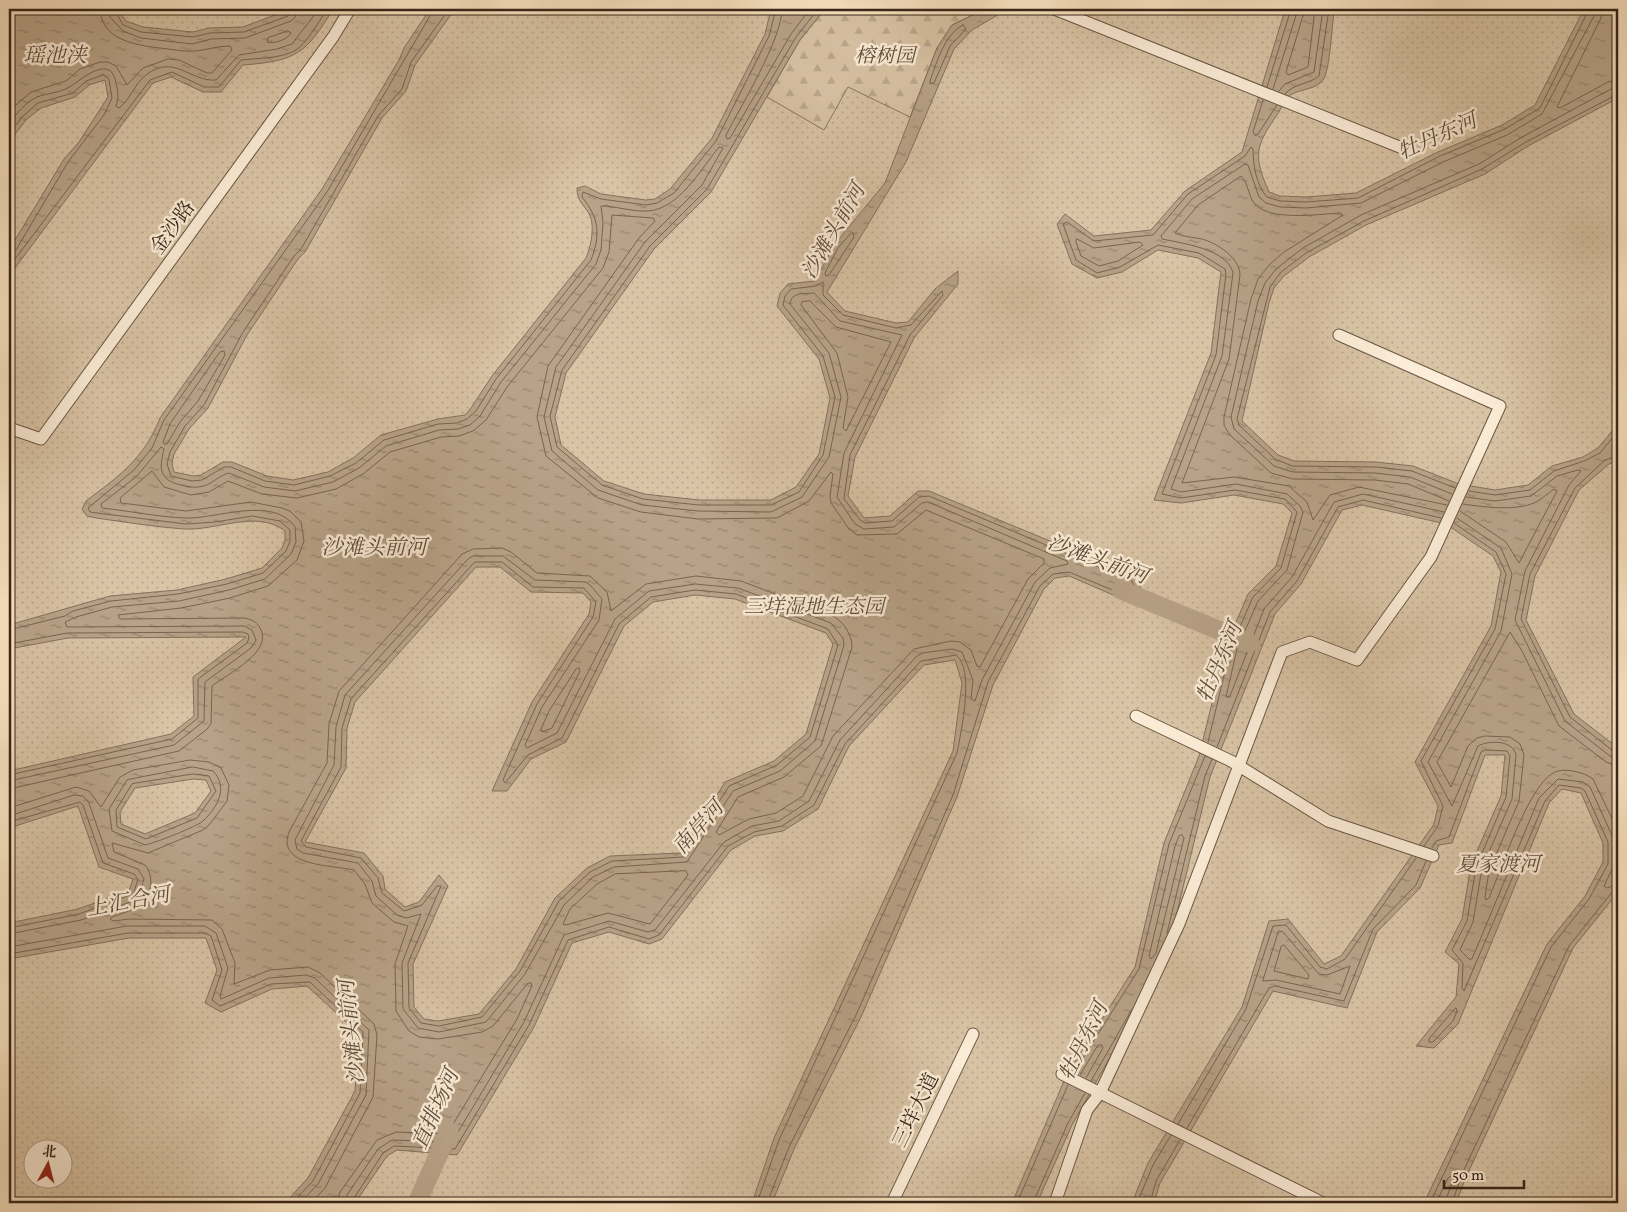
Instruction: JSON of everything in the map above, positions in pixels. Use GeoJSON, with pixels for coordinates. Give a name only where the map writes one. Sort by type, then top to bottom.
{"type":"FeatureCollection","features":[{"type":"Feature","properties":{"kind":"street","name":"金沙路"},"geometry":{"type":"LineString","coordinates":[[9,428],[41,439],[334,37],[350,9]]}},
{"type":"Feature","properties":{"kind":"street"},"geometry":{"type":"LineString","coordinates":[[1054,9],[1406,150]]}},
{"type":"Feature","properties":{"kind":"street"},"geometry":{"type":"LineString","coordinates":[[1055,1203],[1088,1110],[1100,1094],[1179,924],[1236,763],[1282,652],[1310,642],[1357,660],[1431,557],[1500,406],[1339,335]]}},
{"type":"Feature","properties":{"kind":"street"},"geometry":{"type":"LineString","coordinates":[[1136,716],[1236,763],[1328,821],[1433,856]]}},
{"type":"Feature","properties":{"kind":"street","name":"三垟大道"},"geometry":{"type":"LineString","coordinates":[[892,1203],[973,1034]]}},
{"type":"Feature","properties":{"kind":"street"},"geometry":{"type":"LineString","coordinates":[[1062,1074],[1323,1203]]}},
{"type":"Feature","properties":{"kind":"green space","name":"三垟湿地生态园"},"geometry":{"type":"Polygon","coordinates":[[[9,9],[1618,9],[1618,1203],[9,1203],[9,9]]]}},
{"type":"Feature","properties":{"kind":"green space","name":"榕树园"},"geometry":{"type":"Polygon","coordinates":[[[825,9],[985,9],[952,25],[937,48],[910,117],[848,87],[824,130],[767,97],[800,40],[825,9]]]}},
{"type":"Feature","properties":{"kind":"water","name":"瑶池浃"},"geometry":{"type":"Polygon","coordinates":[[[9,9],[118,9],[126,21],[143,27],[193,32],[209,28],[243,27],[291,9],[333,9],[315,36],[298,52],[276,61],[243,65],[221,92],[203,92],[171,77],[153,83],[9,276],[9,250],[64,159],[79,142],[108,97],[105,80],[89,85],[75,97],[41,108],[26,120],[9,142],[9,9]]]}},
{"type":"Feature","properties":{"kind":"water"},"geometry":{"type":"Polygon","coordinates":[[[430,9],[455,9],[415,65],[406,91],[382,118],[305,252],[298,259],[247,335],[208,408],[189,429],[174,454],[172,463],[174,472],[193,476],[201,475],[223,462],[232,462],[267,476],[293,480],[328,472],[353,458],[381,435],[438,419],[465,415],[492,376],[586,258],[590,247],[592,223],[588,212],[579,198],[577,188],[585,186],[601,194],[646,200],[655,199],[670,189],[712,138],[765,34],[771,9],[825,9],[800,40],[711,192],[654,249],[566,373],[555,417],[561,445],[604,481],[644,494],[699,500],[771,500],[796,487],[819,454],[830,398],[819,359],[777,306],[780,293],[788,284],[815,281],[834,245],[885,183],[937,48],[952,25],[985,9],[1008,9],[972,30],[954,49],[906,162],[827,292],[845,311],[896,323],[908,322],[935,289],[958,271],[958,284],[914,338],[855,457],[848,496],[864,518],[890,516],[918,491],[929,491],[1137,577],[1148,610],[1069,576],[1055,578],[1044,589],[993,685],[957,797],[861,1017],[794,1149],[772,1203],[752,1203],[774,1138],[953,751],[962,683],[955,660],[924,665],[849,746],[818,809],[783,831],[755,836],[731,850],[662,939],[649,944],[609,932],[572,943],[534,1027],[457,1155],[397,1150],[387,1156],[355,1203],[285,1203],[308,1178],[355,1091],[359,1034],[307,986],[272,989],[221,1012],[205,1003],[217,970],[206,938],[129,938],[9,959],[9,923],[78,909],[129,891],[133,879],[99,867],[78,806],[9,828],[9,771],[171,734],[194,716],[193,677],[246,637],[68,638],[9,649],[9,625],[110,596],[177,590],[226,579],[262,568],[282,548],[285,540],[285,531],[274,525],[262,522],[236,522],[196,529],[184,529],[96,518],[87,516],[82,509],[86,501],[129,466],[146,445],[160,418],[322,189],[399,60],[404,48],[430,9]],[[476,567],[355,702],[347,728],[346,768],[305,842],[364,853],[383,876],[385,889],[405,907],[419,902],[439,875],[448,886],[413,964],[414,1007],[424,1019],[438,1021],[479,1014],[516,969],[555,898],[587,868],[610,856],[681,853],[725,782],[774,761],[806,734],[833,644],[826,633],[735,599],[695,595],[653,602],[624,626],[566,742],[531,759],[507,791],[492,791],[532,702],[589,614],[591,602],[583,593],[531,592],[500,567],[476,567]],[[193,779],[135,788],[120,812],[121,824],[145,834],[195,813],[211,791],[206,780],[193,779]]]}},
{"type":"Feature","properties":{"kind":"water","name":"夏家渡河"},"geometry":{"type":"Polygon","coordinates":[[[1289,9],[1336,9],[1334,12],[1327,67],[1323,80],[1309,89],[1296,92],[1288,97],[1265,133],[1259,150],[1260,168],[1269,192],[1280,196],[1306,197],[1356,193],[1438,152],[1502,125],[1535,105],[1584,9],[1618,9],[1618,98],[1528,146],[1485,174],[1366,225],[1309,257],[1284,276],[1274,288],[1269,303],[1242,421],[1278,455],[1294,461],[1376,462],[1413,466],[1459,484],[1495,490],[1528,485],[1552,466],[1583,457],[1598,448],[1618,424],[1618,460],[1609,464],[1579,490],[1535,576],[1526,620],[1574,714],[1618,748],[1618,892],[1573,948],[1466,1177],[1456,1203],[1424,1203],[1547,944],[1585,896],[1603,862],[1603,843],[1581,793],[1562,789],[1549,803],[1458,1024],[1434,1048],[1416,1046],[1456,997],[1459,964],[1445,952],[1462,919],[1471,865],[1501,796],[1505,755],[1485,755],[1452,843],[1439,845],[1420,888],[1377,932],[1347,1008],[1273,991],[1160,1183],[1154,1203],[1132,1203],[1148,1163],[1242,1007],[1269,921],[1288,919],[1324,964],[1341,956],[1434,824],[1438,806],[1415,762],[1491,626],[1501,572],[1493,556],[1446,524],[1362,505],[1342,510],[1301,584],[1275,614],[1210,777],[1166,957],[1072,1125],[1037,1203],[1012,1203],[1067,1074],[1135,967],[1164,843],[1199,756],[1226,646],[1248,594],[1276,566],[1292,513],[1283,504],[1234,495],[1181,503],[1154,500],[1211,353],[1221,272],[1198,258],[1158,250],[1122,272],[1097,278],[1072,264],[1057,224],[1065,214],[1094,236],[1151,230],[1185,191],[1242,152],[1284,13],[1289,9]]]}},
{"type":"Feature","properties":{"kind":"waterway","name":"沙滩头前河"},"geometry":{"type":"LineString","coordinates":[[1121,590],[1250,643]]}},
{"type":"Feature","properties":{"kind":"waterway","name":"直排场河"},"geometry":{"type":"LineString","coordinates":[[417,1203],[449,1131]]}},
{"type":"Feature","properties":{"kind":"water label","name":"牡丹东河"},"geometry":{"type":"Point","coordinates":[1437,136]}},
{"type":"Feature","properties":{"kind":"water label","name":"牡丹东河"},"geometry":{"type":"Point","coordinates":[1219,662]}},
{"type":"Feature","properties":{"kind":"water label","name":"南岸河"},"geometry":{"type":"Point","coordinates":[698,827]}},
{"type":"Feature","properties":{"kind":"water label","name":"上汇合河"},"geometry":{"type":"Point","coordinates":[128,901]}},
{"type":"Feature","properties":{"kind":"water label","name":"牡丹东河"},"geometry":{"type":"Point","coordinates":[1083,1041]}}]}
